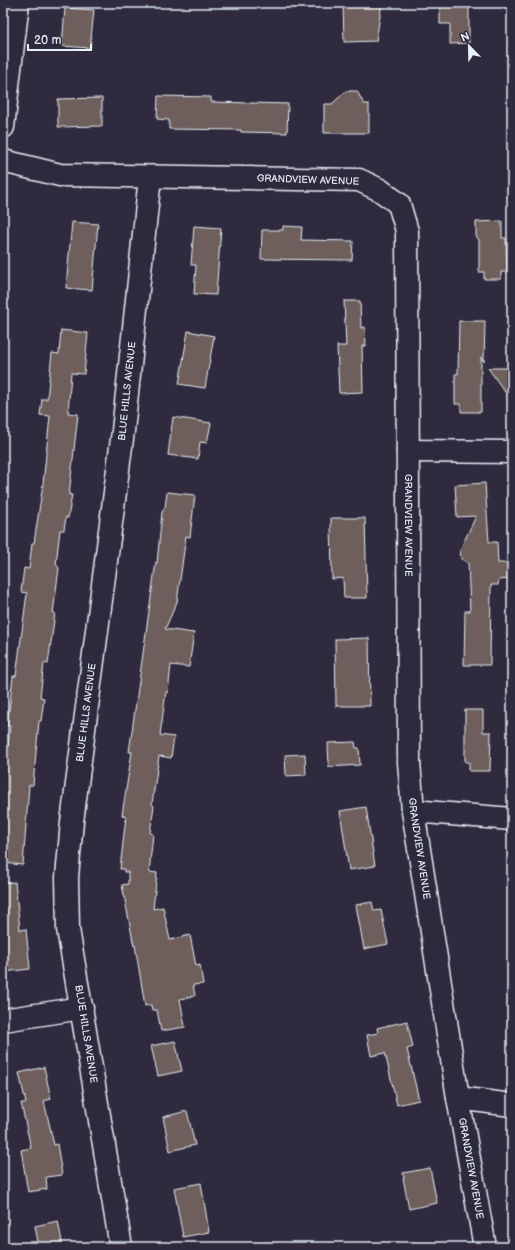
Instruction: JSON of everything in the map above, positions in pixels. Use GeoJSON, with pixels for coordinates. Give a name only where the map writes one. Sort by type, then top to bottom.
{"type":"FeatureCollection","features":[{"type":"Feature","properties":{"kind":"street"},"geometry":{"type":"LineString","coordinates":[[3,127],[18,3]]}},
{"type":"Feature","properties":{"kind":"street","name":"GRANDVIEW AVENUE"},"geometry":{"type":"LineString","coordinates":[[3,161],[60,175],[359,180],[380,190],[399,204],[407,231],[409,762],[413,812],[458,1098],[485,1247]]}},
{"type":"Feature","properties":{"kind":"street","name":"BLUE HILLS AVENUE"},"geometry":{"type":"LineString","coordinates":[[121,1247],[68,929],[67,877],[73,814],[123,431],[150,177]]}},
{"type":"Feature","properties":{"kind":"street"},"geometry":{"type":"LineString","coordinates":[[408,451],[512,452]]}},
{"type":"Feature","properties":{"kind":"street"},"geometry":{"type":"LineString","coordinates":[[413,812],[512,819]]}},
{"type":"Feature","properties":{"kind":"street"},"geometry":{"type":"LineString","coordinates":[[3,1020],[82,1008]]}},
{"type":"Feature","properties":{"kind":"street"},"geometry":{"type":"LineString","coordinates":[[458,1098],[512,1105]]}},
{"type":"Feature","properties":{"kind":"building"},"geometry":{"type":"Polygon","coordinates":[[[343,3],[382,3],[376,41],[344,42],[343,3]]]}},
{"type":"Feature","properties":{"kind":"building"},"geometry":{"type":"Polygon","coordinates":[[[440,3],[469,3],[469,43],[450,44],[450,24],[440,24],[440,3]]]}},
{"type":"Feature","properties":{"kind":"building"},"geometry":{"type":"Polygon","coordinates":[[[65,8],[94,10],[90,48],[62,46],[65,8]]]}},
{"type":"Feature","properties":{"kind":"building"},"geometry":{"type":"Polygon","coordinates":[[[346,91],[357,91],[364,104],[369,104],[369,133],[324,133],[324,104],[332,104],[346,91]]]}},
{"type":"Feature","properties":{"kind":"building"},"geometry":{"type":"Polygon","coordinates":[[[158,96],[211,97],[211,102],[288,104],[287,133],[241,132],[241,130],[169,129],[169,120],[157,119],[158,96]]]}},
{"type":"Feature","properties":{"kind":"building"},"geometry":{"type":"Polygon","coordinates":[[[102,98],[102,126],[58,127],[58,99],[102,98]]]}},
{"type":"Feature","properties":{"kind":"building"},"geometry":{"type":"Polygon","coordinates":[[[502,221],[502,238],[506,238],[507,272],[501,272],[501,279],[484,279],[484,272],[479,272],[479,240],[476,236],[476,222],[502,221]]]}},
{"type":"Feature","properties":{"kind":"building"},"geometry":{"type":"Polygon","coordinates":[[[72,222],[98,224],[92,290],[66,288],[72,222]]]}},
{"type":"Feature","properties":{"kind":"building"},"geometry":{"type":"Polygon","coordinates":[[[194,226],[221,228],[216,295],[194,294],[196,265],[191,265],[194,226]]]}},
{"type":"Feature","properties":{"kind":"building"},"geometry":{"type":"Polygon","coordinates":[[[283,226],[302,227],[301,240],[353,241],[352,260],[261,259],[262,230],[283,230],[283,226]]]}},
{"type":"Feature","properties":{"kind":"building"},"geometry":{"type":"Polygon","coordinates":[[[344,301],[360,301],[361,328],[365,327],[366,346],[362,346],[363,392],[339,393],[337,346],[346,346],[344,301]]]}},
{"type":"Feature","properties":{"kind":"building"},"geometry":{"type":"Polygon","coordinates":[[[459,321],[485,321],[484,362],[481,357],[481,412],[461,412],[461,404],[455,404],[455,374],[458,374],[459,321]]]}},
{"type":"Feature","properties":{"kind":"building"},"geometry":{"type":"Polygon","coordinates":[[[61,330],[88,333],[84,374],[71,373],[68,413],[78,414],[69,495],[72,495],[68,518],[66,517],[64,530],[60,530],[56,564],[59,568],[53,613],[55,613],[48,664],[44,663],[40,697],[44,698],[41,721],[39,721],[33,785],[29,785],[23,865],[3,863],[3,795],[10,726],[7,726],[13,676],[16,676],[27,593],[21,592],[24,568],[29,569],[32,543],[34,543],[43,484],[50,416],[40,415],[42,399],[47,399],[52,353],[59,354],[61,330]]]}},
{"type":"Feature","properties":{"kind":"building"},"geometry":{"type":"Polygon","coordinates":[[[188,331],[214,336],[205,388],[179,384],[188,331]]]}},
{"type":"Feature","properties":{"kind":"building"},"geometry":{"type":"Polygon","coordinates":[[[488,368],[512,368],[512,402],[488,368]]]}},
{"type":"Feature","properties":{"kind":"building"},"geometry":{"type":"Polygon","coordinates":[[[173,417],[211,423],[207,443],[200,442],[198,459],[168,455],[173,417]]]}},
{"type":"Feature","properties":{"kind":"building"},"geometry":{"type":"Polygon","coordinates":[[[485,483],[489,542],[497,542],[498,563],[507,563],[508,579],[499,580],[498,585],[491,585],[490,665],[464,665],[465,611],[470,611],[468,563],[461,559],[460,550],[476,516],[457,517],[455,485],[485,483]]]}},
{"type":"Feature","properties":{"kind":"building"},"geometry":{"type":"Polygon","coordinates":[[[167,492],[195,495],[190,537],[186,536],[177,602],[165,629],[194,633],[189,667],[171,665],[168,692],[166,692],[160,735],[174,737],[171,758],[159,756],[152,804],[154,806],[150,833],[153,834],[149,872],[157,873],[153,909],[163,907],[170,940],[190,935],[196,966],[200,965],[203,984],[193,985],[195,996],[180,999],[185,1027],[161,1031],[157,1010],[152,1010],[151,1005],[145,1006],[135,945],[134,946],[122,885],[128,884],[128,872],[124,872],[124,869],[120,869],[126,816],[122,815],[132,752],[129,752],[156,562],[157,563],[162,512],[165,508],[167,492]]]}},
{"type":"Feature","properties":{"kind":"building"},"geometry":{"type":"Polygon","coordinates":[[[331,518],[365,518],[367,598],[344,598],[343,578],[332,579],[331,518]]]}},
{"type":"Feature","properties":{"kind":"building"},"geometry":{"type":"Polygon","coordinates":[[[369,638],[370,706],[336,706],[335,639],[369,638]]]}},
{"type":"Feature","properties":{"kind":"building"},"geometry":{"type":"Polygon","coordinates":[[[465,710],[483,710],[483,732],[491,732],[490,771],[469,771],[469,762],[465,762],[465,710]]]}},
{"type":"Feature","properties":{"kind":"building"},"geometry":{"type":"Polygon","coordinates":[[[355,742],[356,748],[359,748],[360,765],[329,767],[328,743],[355,742]]]}},
{"type":"Feature","properties":{"kind":"building"},"geometry":{"type":"Polygon","coordinates":[[[305,754],[306,775],[286,776],[285,755],[305,754]]]}},
{"type":"Feature","properties":{"kind":"building"},"geometry":{"type":"Polygon","coordinates":[[[366,807],[375,866],[349,870],[340,811],[366,807]]]}},
{"type":"Feature","properties":{"kind":"building"},"geometry":{"type":"Polygon","coordinates":[[[15,882],[20,930],[26,929],[30,969],[3,972],[3,883],[15,882]]]}},
{"type":"Feature","properties":{"kind":"building"},"geometry":{"type":"Polygon","coordinates":[[[372,902],[374,911],[381,910],[388,944],[364,949],[356,905],[372,902]]]}},
{"type":"Feature","properties":{"kind":"building"},"geometry":{"type":"Polygon","coordinates":[[[407,1021],[413,1047],[407,1049],[419,1100],[397,1105],[385,1053],[371,1056],[367,1035],[378,1033],[377,1028],[407,1021]]]}},
{"type":"Feature","properties":{"kind":"building"},"geometry":{"type":"Polygon","coordinates":[[[175,1041],[182,1071],[158,1076],[151,1046],[175,1041]]]}},
{"type":"Feature","properties":{"kind":"building"},"geometry":{"type":"Polygon","coordinates":[[[44,1067],[51,1099],[44,1101],[54,1145],[57,1144],[62,1175],[46,1177],[47,1189],[28,1192],[21,1150],[31,1148],[21,1103],[26,1103],[19,1073],[44,1067]]]}},
{"type":"Feature","properties":{"kind":"building"},"geometry":{"type":"Polygon","coordinates":[[[187,1111],[195,1145],[170,1151],[163,1117],[187,1111]]]}},
{"type":"Feature","properties":{"kind":"building"},"geometry":{"type":"Polygon","coordinates":[[[430,1168],[437,1203],[409,1209],[403,1173],[430,1168]]]}},
{"type":"Feature","properties":{"kind":"building"},"geometry":{"type":"Polygon","coordinates":[[[201,1183],[209,1232],[183,1237],[174,1188],[201,1183]]]}},
{"type":"Feature","properties":{"kind":"building"},"geometry":{"type":"Polygon","coordinates":[[[58,1221],[63,1247],[39,1247],[35,1226],[58,1221]]]}}]}
